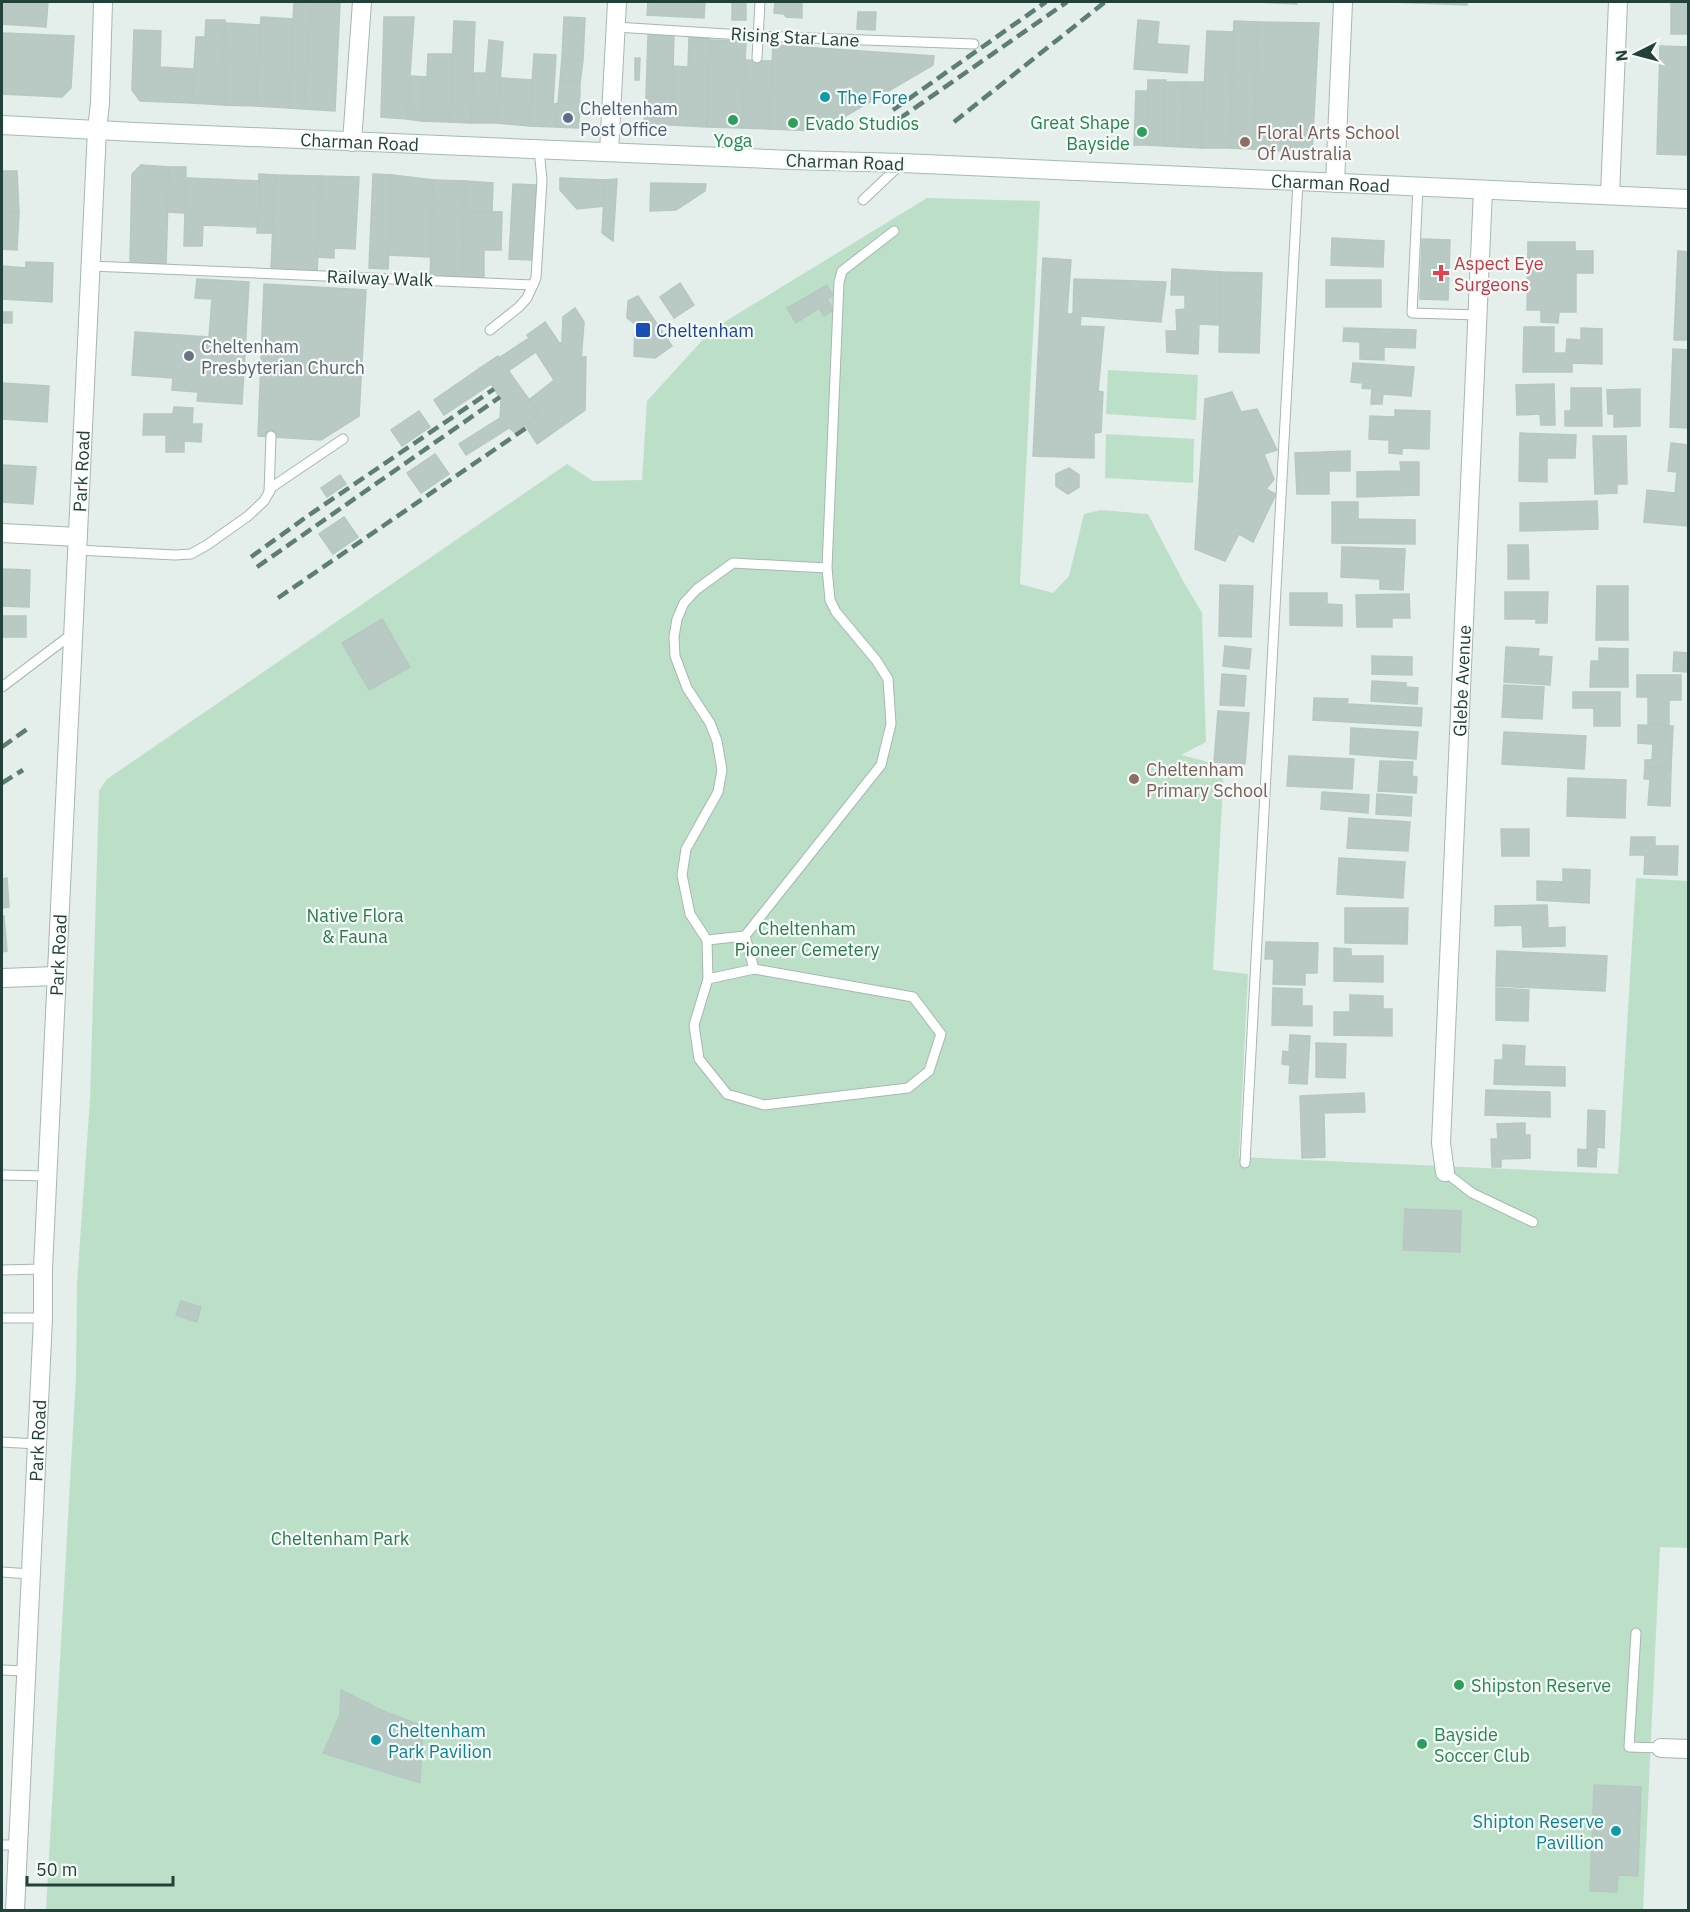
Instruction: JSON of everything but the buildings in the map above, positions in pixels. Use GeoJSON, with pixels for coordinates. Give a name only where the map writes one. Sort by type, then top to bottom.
{"type":"FeatureCollection","features":[{"type":"Feature","properties":{"kind":"street","name":"Park Road"},"geometry":{"type":"LineString","coordinates":[[15,1911],[10,1845],[26,1671],[31,1574],[47,1176],[100,103],[103,2]]}},
{"type":"Feature","properties":{"kind":"street"},"geometry":{"type":"LineString","coordinates":[[352,142],[362,2]]}},
{"type":"Feature","properties":{"kind":"street"},"geometry":{"type":"LineString","coordinates":[[609,152],[617,2]]}},
{"type":"Feature","properties":{"kind":"street"},"geometry":{"type":"LineString","coordinates":[[1335,183],[1343,2]]}},
{"type":"Feature","properties":{"kind":"street"},"geometry":{"type":"LineString","coordinates":[[1610,195],[1618,2]]}},
{"type":"Feature","properties":{"kind":"street","name":"Charman Road"},"geometry":{"type":"LineString","coordinates":[[2,124],[352,142],[902,163],[1689,199]]}},
{"type":"Feature","properties":{"kind":"street","name":"Glebe Avenue"},"geometry":{"type":"LineString","coordinates":[[1445,1172],[1441,1131],[1483,190]]}},
{"type":"Feature","properties":{"kind":"street"},"geometry":{"type":"LineString","coordinates":[[2,533],[77,544]]}},
{"type":"Feature","properties":{"kind":"street"},"geometry":{"type":"LineString","coordinates":[[2,978],[57,976]]}},
{"type":"Feature","properties":{"kind":"street"},"geometry":{"type":"LineString","coordinates":[[1661,1748],[1689,1749]]}},
{"type":"Feature","properties":{"kind":"lane"},"geometry":{"type":"LineString","coordinates":[[757,58],[760,2]]}},
{"type":"Feature","properties":{"kind":"lane","name":"Rising Star Lane"},"geometry":{"type":"LineString","coordinates":[[616,27],[758,36],[974,44]]}},
{"type":"Feature","properties":{"kind":"lane"},"geometry":{"type":"LineString","coordinates":[[490,330],[527,298],[537,271],[541,189],[539,149]]}},
{"type":"Feature","properties":{"kind":"lane"},"geometry":{"type":"LineString","coordinates":[[863,200],[902,163]]}},
{"type":"Feature","properties":{"kind":"lane"},"geometry":{"type":"LineString","coordinates":[[1245,1163],[1298,182]]}},
{"type":"Feature","properties":{"kind":"lane"},"geometry":{"type":"LineString","coordinates":[[1418,187],[1412,313],[1478,315]]}},
{"type":"Feature","properties":{"kind":"lane"},"geometry":{"type":"LineString","coordinates":[[707,940],[745,936],[881,765],[891,724],[888,679],[876,660],[836,612],[830,600],[827,568],[839,282],[842,271],[894,231]]}},
{"type":"Feature","properties":{"kind":"lane","name":"Railway Walk"},"geometry":{"type":"LineString","coordinates":[[91,266],[533,285]]}},
{"type":"Feature","properties":{"kind":"lane"},"geometry":{"type":"LineString","coordinates":[[268,492],[271,436]]}},
{"type":"Feature","properties":{"kind":"lane"},"geometry":{"type":"LineString","coordinates":[[77,544],[175,555],[191,554],[248,516],[264,501],[272,487],[343,439]]}},
{"type":"Feature","properties":{"kind":"lane"},"geometry":{"type":"LineString","coordinates":[[708,979],[754,969],[913,997],[941,1034],[929,1071],[908,1088],[764,1105],[727,1094],[699,1059],[694,1025],[708,979],[707,940],[690,914],[682,875],[686,849],[718,792],[722,770],[717,741],[710,723],[687,688],[677,664],[674,637],[677,619],[684,603],[697,589],[733,563],[827,568]]}},
{"type":"Feature","properties":{"kind":"lane"},"geometry":{"type":"LineString","coordinates":[[2,687],[72,634]]}},
{"type":"Feature","properties":{"kind":"lane"},"geometry":{"type":"LineString","coordinates":[[745,936],[754,969]]}},
{"type":"Feature","properties":{"kind":"lane"},"geometry":{"type":"LineString","coordinates":[[1445,1172],[1472,1193],[1533,1222]]}},
{"type":"Feature","properties":{"kind":"lane"},"geometry":{"type":"LineString","coordinates":[[2,1175],[47,1176]]}},
{"type":"Feature","properties":{"kind":"lane"},"geometry":{"type":"LineString","coordinates":[[2,1270],[43,1269]]}},
{"type":"Feature","properties":{"kind":"lane"},"geometry":{"type":"LineString","coordinates":[[2,1318],[43,1318]]}},
{"type":"Feature","properties":{"kind":"lane"},"geometry":{"type":"LineString","coordinates":[[2,1442],[37,1444]]}},
{"type":"Feature","properties":{"kind":"lane"},"geometry":{"type":"LineString","coordinates":[[2,1572],[31,1574]]}},
{"type":"Feature","properties":{"kind":"lane"},"geometry":{"type":"LineString","coordinates":[[1636,1633],[1629,1747],[1661,1748]]}},
{"type":"Feature","properties":{"kind":"lane"},"geometry":{"type":"LineString","coordinates":[[2,1670],[26,1671]]}},
{"type":"Feature","properties":{"kind":"green space"},"geometry":{"type":"Polygon","coordinates":[[[927,198],[1040,201],[1020,584],[1053,593],[1069,576],[1084,514],[1101,510],[1148,514],[1202,613],[1206,742],[1181,755],[1224,766],[1213,970],[1248,974],[1239,1157],[1618,1174],[1636,878],[1688,881],[1688,1548],[1660,1547],[1643,1910],[46,1910],[76,1376],[77,1284],[90,1099],[99,791],[107,779],[567,464],[593,481],[642,480],[647,401],[707,335],[726,321],[927,198]]]}},
{"type":"Feature","properties":{"kind":"green space"},"geometry":{"type":"Polygon","coordinates":[[[1108,370],[1198,375],[1196,420],[1106,414],[1108,370]]]}},
{"type":"Feature","properties":{"kind":"green space"},"geometry":{"type":"Polygon","coordinates":[[[1106,434],[1194,439],[1193,483],[1105,478],[1106,434]]]}},
{"type":"Feature","properties":{"kind":"railway"},"geometry":{"type":"LineString","coordinates":[[893,110],[1046,2]]}},
{"type":"Feature","properties":{"kind":"railway"},"geometry":{"type":"LineString","coordinates":[[899,119],[1067,2]]}},
{"type":"Feature","properties":{"kind":"railway"},"geometry":{"type":"LineString","coordinates":[[954,122],[1105,2]]}},
{"type":"Feature","properties":{"kind":"railway"},"geometry":{"type":"LineString","coordinates":[[251,557],[494,389]]}},
{"type":"Feature","properties":{"kind":"railway"},"geometry":{"type":"LineString","coordinates":[[257,567],[500,397]]}},
{"type":"Feature","properties":{"kind":"railway"},"geometry":{"type":"LineString","coordinates":[[278,598],[526,428]]}},
{"type":"Feature","properties":{"kind":"railway"},"geometry":{"type":"LineString","coordinates":[[2,747],[30,727]]}},
{"type":"Feature","properties":{"kind":"railway"},"geometry":{"type":"LineString","coordinates":[[2,783],[23,770]]}},
{"type":"Feature","properties":{"kind":"place","name":"The Fore"},"geometry":{"type":"Point","coordinates":[825,97]}},
{"type":"Feature","properties":{"kind":"place","name":"Cheltenham Post Office"},"geometry":{"type":"Point","coordinates":[568,118]}},
{"type":"Feature","properties":{"kind":"place","name":"Yoga"},"geometry":{"type":"Point","coordinates":[733,120]}},
{"type":"Feature","properties":{"kind":"place","name":"Evado Studios"},"geometry":{"type":"Point","coordinates":[793,123]}},
{"type":"Feature","properties":{"kind":"place","name":"Great Shape Bayside"},"geometry":{"type":"Point","coordinates":[1142,132]}},
{"type":"Feature","properties":{"kind":"place","name":"Floral Arts School Of Australia"},"geometry":{"type":"Point","coordinates":[1245,142]}},
{"type":"Feature","properties":{"kind":"place","name":"Aspect Eye Surgeons"},"geometry":{"type":"Point","coordinates":[1441,273]}},
{"type":"Feature","properties":{"kind":"place","name":"Cheltenham"},"geometry":{"type":"Point","coordinates":[643,330]}},
{"type":"Feature","properties":{"kind":"place","name":"Cheltenham Presbyterian Church"},"geometry":{"type":"Point","coordinates":[189,356]}},
{"type":"Feature","properties":{"kind":"place","name":"Cheltenham Primary School"},"geometry":{"type":"Point","coordinates":[1134,779]}},
{"type":"Feature","properties":{"kind":"place","name":"Shipston Reserve"},"geometry":{"type":"Point","coordinates":[1459,1685]}},
{"type":"Feature","properties":{"kind":"place","name":"Cheltenham Park Pavilion"},"geometry":{"type":"Point","coordinates":[376,1740]}},
{"type":"Feature","properties":{"kind":"place","name":"Bayside Soccer Club"},"geometry":{"type":"Point","coordinates":[1422,1744]}},
{"type":"Feature","properties":{"kind":"place","name":"Shipton Reserve Pavillion"},"geometry":{"type":"Point","coordinates":[1616,1831]}},
{"type":"Feature","properties":{"kind":"park label","name":"Native Flora & Fauna"},"geometry":{"type":"Point","coordinates":[355,925]}},
{"type":"Feature","properties":{"kind":"park label","name":"Cheltenham Pioneer Cemetery"},"geometry":{"type":"Point","coordinates":[807,938]}},
{"type":"Feature","properties":{"kind":"park label","name":"Cheltenham Park"},"geometry":{"type":"Point","coordinates":[340,1538]}}]}
